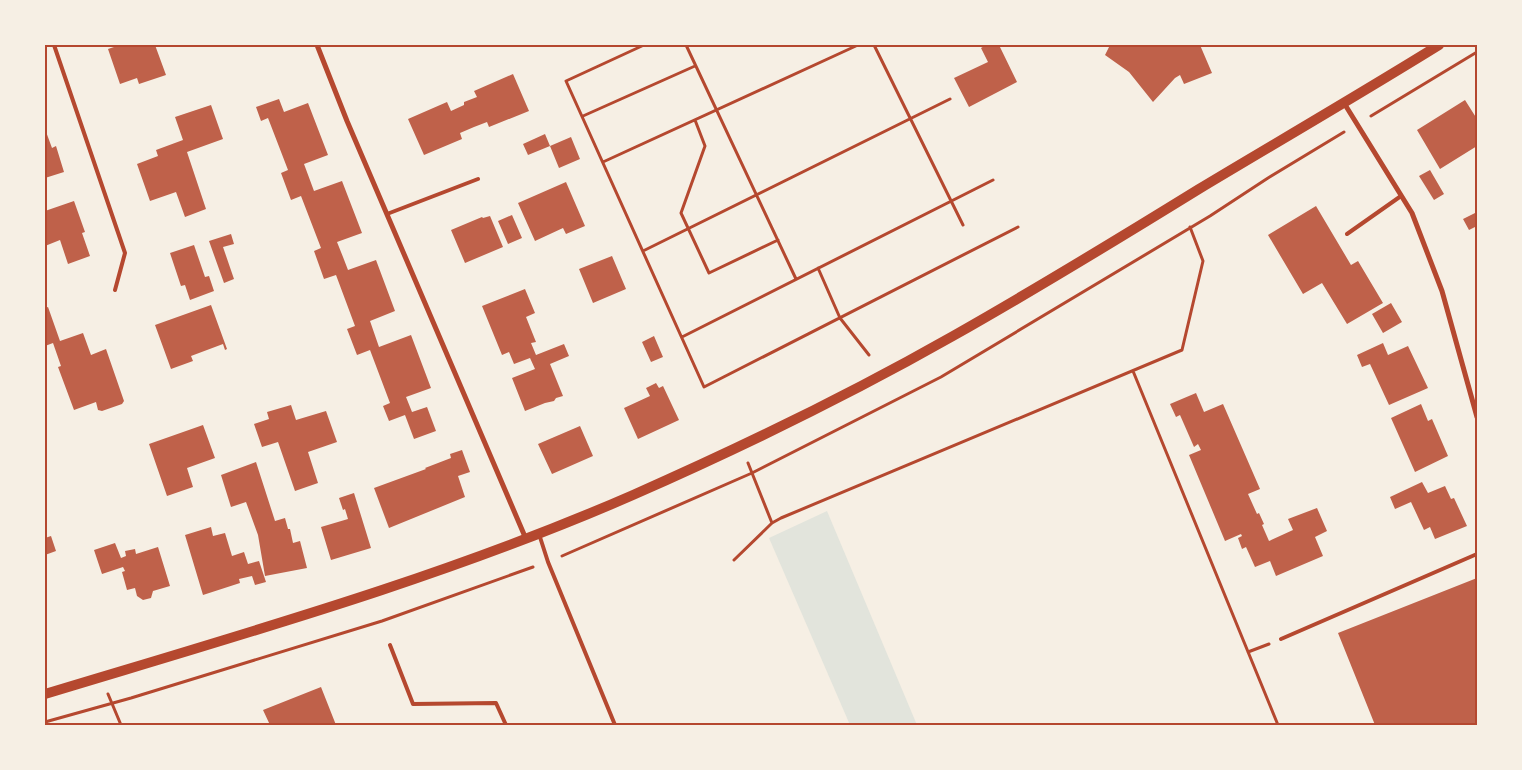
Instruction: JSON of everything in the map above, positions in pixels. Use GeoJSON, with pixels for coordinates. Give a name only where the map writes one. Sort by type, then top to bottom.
{"type":"FeatureCollection","features":[{"type":"Feature","properties":{"kind":"main road"},"geometry":{"type":"LineString","coordinates":[[45,694],[374,594],[526,539],[633,495],[740,446],[848,393],[1039,287],[1439,45]]}},
{"type":"Feature","properties":{"kind":"street"},"geometry":{"type":"LineString","coordinates":[[317,45],[526,539]]}},
{"type":"Feature","properties":{"kind":"street"},"geometry":{"type":"LineString","coordinates":[[1344,103],[1412,214],[1442,291],[1477,417]]}},
{"type":"Feature","properties":{"kind":"lane"},"geometry":{"type":"LineString","coordinates":[[54,45],[125,253],[115,290]]}},
{"type":"Feature","properties":{"kind":"lane"},"geometry":{"type":"LineString","coordinates":[[387,214],[478,179]]}},
{"type":"Feature","properties":{"kind":"lane"},"geometry":{"type":"LineString","coordinates":[[1347,234],[1401,196]]}},
{"type":"Feature","properties":{"kind":"lane"},"geometry":{"type":"LineString","coordinates":[[538,534],[615,725]]}},
{"type":"Feature","properties":{"kind":"lane"},"geometry":{"type":"LineString","coordinates":[[1281,639],[1477,554]]}},
{"type":"Feature","properties":{"kind":"lane"},"geometry":{"type":"LineString","coordinates":[[390,645],[413,704],[496,703],[506,725]]}},
{"type":"Feature","properties":{"kind":"path"},"geometry":{"type":"LineString","coordinates":[[644,45],[566,81],[704,387],[1018,228]]}},
{"type":"Feature","properties":{"kind":"path"},"geometry":{"type":"LineString","coordinates":[[686,45],[796,279]]}},
{"type":"Feature","properties":{"kind":"path"},"geometry":{"type":"LineString","coordinates":[[603,162],[858,45]]}},
{"type":"Feature","properties":{"kind":"path"},"geometry":{"type":"LineString","coordinates":[[874,45],[963,225]]}},
{"type":"Feature","properties":{"kind":"path"},"geometry":{"type":"LineString","coordinates":[[583,116],[696,66]]}},
{"type":"Feature","properties":{"kind":"path"},"geometry":{"type":"LineString","coordinates":[[643,251],[950,99]]}},
{"type":"Feature","properties":{"kind":"path"},"geometry":{"type":"LineString","coordinates":[[695,120],[705,146],[681,213],[709,273],[778,240]]}},
{"type":"Feature","properties":{"kind":"path"},"geometry":{"type":"LineString","coordinates":[[682,337],[993,180]]}},
{"type":"Feature","properties":{"kind":"path"},"geometry":{"type":"LineString","coordinates":[[734,560],[772,523],[1182,350],[1203,261],[1190,228]]}},
{"type":"Feature","properties":{"kind":"path"},"geometry":{"type":"LineString","coordinates":[[818,268],[840,318],[868,355]]}},
{"type":"Feature","properties":{"kind":"path"},"geometry":{"type":"LineString","coordinates":[[1133,371],[1278,725]]}},
{"type":"Feature","properties":{"kind":"path"},"geometry":{"type":"LineString","coordinates":[[740,446],[772,523]]}},
{"type":"Feature","properties":{"kind":"path"},"geometry":{"type":"LineString","coordinates":[[1248,652],[1281,639]]}},
{"type":"Feature","properties":{"kind":"path"},"geometry":{"type":"LineString","coordinates":[[102,677],[121,725]]}},
{"type":"Feature","properties":{"kind":"shaded area"},"geometry":{"type":"Polygon","coordinates":[[[827,511],[917,725],[850,725],[769,538],[827,511]]]}},
{"type":"Feature","properties":{"kind":"building"},"geometry":{"type":"Polygon","coordinates":[[[120,45],[155,45],[166,75],[139,84],[137,78],[120,84],[108,49],[120,45]]]}},
{"type":"Feature","properties":{"kind":"building"},"geometry":{"type":"Polygon","coordinates":[[[986,45],[999,45],[1017,82],[969,107],[954,78],[988,62],[981,48],[986,45]]]}},
{"type":"Feature","properties":{"kind":"building"},"geometry":{"type":"Polygon","coordinates":[[[1110,45],[1200,45],[1212,73],[1184,84],[1180,75],[1153,102],[1129,72],[1105,55],[1110,45]]]}},
{"type":"Feature","properties":{"kind":"building"},"geometry":{"type":"Polygon","coordinates":[[[513,74],[529,111],[489,127],[487,122],[474,127],[460,133],[462,139],[424,155],[408,119],[447,102],[451,111],[464,105],[464,102],[477,97],[474,91],[513,74]]]}},
{"type":"Feature","properties":{"kind":"building"},"geometry":{"type":"Polygon","coordinates":[[[279,99],[284,112],[308,103],[328,155],[304,164],[314,191],[342,181],[362,233],[337,242],[348,270],[376,260],[395,311],[370,321],[379,347],[411,335],[431,388],[406,397],[412,412],[427,407],[436,431],[414,439],[405,415],[389,421],[383,406],[390,403],[370,350],[357,355],[347,329],[355,326],[336,275],[324,279],[314,251],[321,248],[301,196],[291,200],[281,173],[288,170],[268,118],[261,121],[256,107],[279,99]]]}},
{"type":"Feature","properties":{"kind":"building"},"geometry":{"type":"Polygon","coordinates":[[[1465,100],[1477,119],[1477,146],[1440,169],[1417,130],[1465,100]]]}},
{"type":"Feature","properties":{"kind":"building"},"geometry":{"type":"Polygon","coordinates":[[[211,105],[223,139],[187,152],[206,209],[185,217],[176,192],[150,201],[137,164],[158,156],[156,150],[183,140],[175,117],[211,105]]]}},
{"type":"Feature","properties":{"kind":"building"},"geometry":{"type":"Polygon","coordinates":[[[45,129],[52,148],[56,146],[64,172],[45,178],[45,129]]]}},
{"type":"Feature","properties":{"kind":"building"},"geometry":{"type":"Polygon","coordinates":[[[545,134],[550,146],[528,155],[523,144],[545,134]]]}},
{"type":"Feature","properties":{"kind":"building"},"geometry":{"type":"Polygon","coordinates":[[[571,137],[580,159],[559,168],[550,146],[571,137]]]}},
{"type":"Feature","properties":{"kind":"building"},"geometry":{"type":"Polygon","coordinates":[[[1430,170],[1444,194],[1434,200],[1419,176],[1430,170]]]}},
{"type":"Feature","properties":{"kind":"building"},"geometry":{"type":"Polygon","coordinates":[[[566,182],[585,226],[566,234],[563,228],[535,241],[518,203],[566,182]]]}},
{"type":"Feature","properties":{"kind":"building"},"geometry":{"type":"Polygon","coordinates":[[[74,201],[85,232],[82,233],[90,256],[68,264],[60,240],[45,246],[45,211],[74,201]]]}},
{"type":"Feature","properties":{"kind":"building"},"geometry":{"type":"Polygon","coordinates":[[[1316,206],[1351,265],[1358,261],[1383,303],[1347,324],[1322,283],[1303,294],[1268,235],[1316,206]]]}},
{"type":"Feature","properties":{"kind":"building"},"geometry":{"type":"Polygon","coordinates":[[[1477,212],[1477,226],[1469,230],[1463,219],[1477,212]]]}},
{"type":"Feature","properties":{"kind":"building"},"geometry":{"type":"Polygon","coordinates":[[[512,215],[522,238],[508,244],[498,221],[512,215]]]}},
{"type":"Feature","properties":{"kind":"building"},"geometry":{"type":"Polygon","coordinates":[[[490,216],[503,247],[465,263],[451,230],[482,217],[490,216]]]}},
{"type":"Feature","properties":{"kind":"building"},"geometry":{"type":"Polygon","coordinates":[[[231,234],[234,244],[223,247],[234,279],[224,283],[209,241],[231,234]]]}},
{"type":"Feature","properties":{"kind":"building"},"geometry":{"type":"Polygon","coordinates":[[[194,245],[205,277],[209,276],[214,291],[190,300],[185,285],[181,286],[170,253],[194,245]]]}},
{"type":"Feature","properties":{"kind":"building"},"geometry":{"type":"Polygon","coordinates":[[[612,256],[626,289],[593,303],[579,269],[612,256]]]}},
{"type":"Feature","properties":{"kind":"building"},"geometry":{"type":"Polygon","coordinates":[[[525,289],[535,313],[526,317],[536,342],[531,343],[536,355],[564,344],[569,356],[550,364],[563,396],[525,411],[512,378],[535,369],[530,358],[514,364],[509,352],[502,355],[482,306],[525,289]]]}},
{"type":"Feature","properties":{"kind":"building"},"geometry":{"type":"Polygon","coordinates":[[[1391,303],[1402,322],[1383,333],[1372,314],[1391,303]]]}},
{"type":"Feature","properties":{"kind":"building"},"geometry":{"type":"Polygon","coordinates":[[[211,305],[227,349],[225,350],[223,344],[191,356],[193,361],[171,369],[155,325],[211,305]]]}},
{"type":"Feature","properties":{"kind":"building"},"geometry":{"type":"Polygon","coordinates":[[[48,307],[60,341],[83,333],[91,355],[106,349],[124,401],[122,404],[102,411],[98,410],[96,402],[74,410],[58,367],[61,366],[53,343],[45,346],[45,308],[48,307]]]}},
{"type":"Feature","properties":{"kind":"building"},"geometry":{"type":"Polygon","coordinates":[[[654,336],[663,357],[651,362],[642,342],[654,336]]]}},
{"type":"Feature","properties":{"kind":"building"},"geometry":{"type":"Polygon","coordinates":[[[1383,343],[1388,355],[1408,346],[1428,388],[1389,405],[1370,364],[1362,367],[1357,355],[1383,343]]]}},
{"type":"Feature","properties":{"kind":"building"},"geometry":{"type":"Polygon","coordinates":[[[656,383],[659,388],[663,386],[679,420],[638,439],[624,408],[650,396],[646,388],[656,383]]]}},
{"type":"Feature","properties":{"kind":"building"},"geometry":{"type":"Polygon","coordinates":[[[1196,393],[1204,412],[1223,404],[1260,489],[1248,494],[1264,524],[1262,525],[1269,541],[1293,530],[1288,519],[1317,508],[1327,531],[1315,537],[1323,556],[1276,576],[1270,561],[1255,567],[1246,547],[1242,549],[1238,538],[1242,536],[1241,534],[1225,541],[1189,455],[1201,450],[1198,444],[1194,447],[1180,415],[1176,417],[1170,404],[1196,393]]]}},
{"type":"Feature","properties":{"kind":"building"},"geometry":{"type":"Polygon","coordinates":[[[1421,404],[1428,421],[1432,419],[1448,456],[1415,472],[1391,418],[1421,404]]]}},
{"type":"Feature","properties":{"kind":"building"},"geometry":{"type":"Polygon","coordinates":[[[291,405],[296,420],[326,411],[337,442],[308,452],[318,483],[295,491],[278,442],[262,447],[254,424],[269,419],[267,412],[291,405]]]}},
{"type":"Feature","properties":{"kind":"building"},"geometry":{"type":"Polygon","coordinates":[[[203,425],[215,458],[187,468],[193,487],[167,496],[149,444],[203,425]]]}},
{"type":"Feature","properties":{"kind":"building"},"geometry":{"type":"Polygon","coordinates":[[[580,426],[593,456],[552,474],[538,444],[580,426]]]}},
{"type":"Feature","properties":{"kind":"building"},"geometry":{"type":"Polygon","coordinates":[[[462,450],[470,472],[458,476],[465,497],[389,528],[374,488],[426,469],[451,458],[450,454],[462,450]]]}},
{"type":"Feature","properties":{"kind":"building"},"geometry":{"type":"Polygon","coordinates":[[[256,462],[275,521],[285,518],[293,543],[300,541],[307,568],[265,576],[258,535],[246,502],[231,507],[221,475],[256,462]]]}},
{"type":"Feature","properties":{"kind":"building"},"geometry":{"type":"Polygon","coordinates":[[[1422,482],[1428,493],[1445,486],[1451,499],[1454,498],[1467,526],[1435,539],[1430,527],[1424,530],[1411,502],[1395,509],[1390,497],[1422,482]]]}},
{"type":"Feature","properties":{"kind":"building"},"geometry":{"type":"Polygon","coordinates":[[[354,493],[371,548],[331,560],[321,527],[348,519],[339,498],[354,493]]]}},
{"type":"Feature","properties":{"kind":"building"},"geometry":{"type":"Polygon","coordinates":[[[211,527],[213,536],[225,533],[232,556],[244,552],[248,564],[259,561],[266,582],[255,585],[252,576],[239,579],[240,583],[203,595],[185,535],[211,527]]]}},
{"type":"Feature","properties":{"kind":"building"},"geometry":{"type":"Polygon","coordinates":[[[51,536],[56,551],[45,555],[45,538],[51,536]]]}},
{"type":"Feature","properties":{"kind":"building"},"geometry":{"type":"Polygon","coordinates":[[[115,543],[121,558],[126,556],[125,551],[135,549],[136,554],[158,547],[170,586],[153,591],[151,598],[143,600],[137,596],[135,588],[127,590],[122,572],[125,571],[123,567],[102,574],[94,550],[115,543]]]}},
{"type":"Feature","properties":{"kind":"building"},"geometry":{"type":"Polygon","coordinates":[[[1477,578],[1477,725],[1375,725],[1338,633],[1477,578]]]}},
{"type":"Feature","properties":{"kind":"building"},"geometry":{"type":"Polygon","coordinates":[[[321,687],[336,725],[270,725],[263,710],[321,687]]]}}]}
